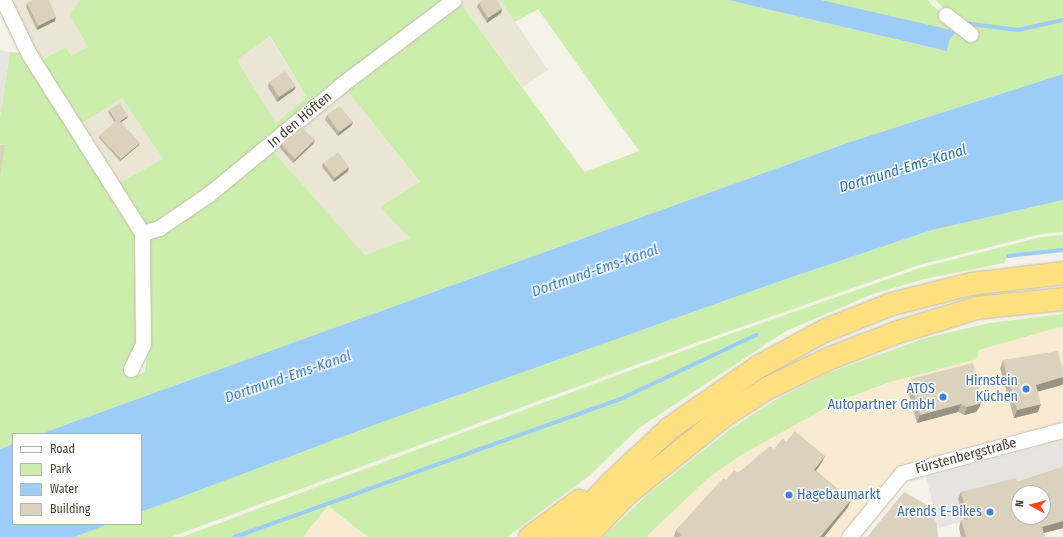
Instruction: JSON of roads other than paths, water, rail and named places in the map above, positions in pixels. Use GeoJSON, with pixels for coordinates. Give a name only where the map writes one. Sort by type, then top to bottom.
{"type":"FeatureCollection","features":[{"type":"Feature","properties":{"kind":"highway"},"geometry":{"type":"LineString","coordinates":[[530,537],[585,497],[654,431],[692,411],[758,367],[824,331],[892,304],[971,284],[1063,274]]}},
{"type":"Feature","properties":{"kind":"highway"},"geometry":{"type":"LineString","coordinates":[[586,537],[626,495],[724,416],[768,388],[828,359],[898,332],[977,308],[1063,299]]}},
{"type":"Feature","properties":{"kind":"highway"},"geometry":{"type":"LineString","coordinates":[[560,537],[639,456],[692,411]]}},
{"type":"Feature","properties":{"kind":"street"},"geometry":{"type":"LineString","coordinates":[[3,0],[37,67],[142,233],[143,344],[131,369]]}},
{"type":"Feature","properties":{"kind":"street","name":"In den Höften"},"geometry":{"type":"LineString","coordinates":[[142,233],[159,228],[209,194],[341,85],[454,0]]}},
{"type":"Feature","properties":{"kind":"street"},"geometry":{"type":"LineString","coordinates":[[946,15],[970,34]]}},
{"type":"Feature","properties":{"kind":"street","name":"Fürstenbergstraße"},"geometry":{"type":"LineString","coordinates":[[849,537],[902,473],[1063,430]]}},
{"type":"Feature","properties":{"kind":"water"},"geometry":{"type":"Polygon","coordinates":[[[728,0],[821,0],[951,30],[947,51],[728,0]]]}},
{"type":"Feature","properties":{"kind":"water","name":"Dortmund-Ems-Kanal"},"geometry":{"type":"Polygon","coordinates":[[[1063,74],[1063,200],[932,230],[789,278],[377,424],[142,512],[142,433],[43,433],[850,142],[1063,74]]]}},
{"type":"Feature","properties":{"kind":"water"},"geometry":{"type":"Polygon","coordinates":[[[12,444],[12,525],[106,525],[75,537],[0,537],[0,449],[12,444]]]}},
{"type":"Feature","properties":{"kind":"waterway"},"geometry":{"type":"LineString","coordinates":[[964,23],[1018,30],[1063,20]]}},
{"type":"Feature","properties":{"kind":"waterway"},"geometry":{"type":"LineString","coordinates":[[947,39],[956,29]]}},
{"type":"Feature","properties":{"kind":"waterway"},"geometry":{"type":"LineString","coordinates":[[1008,256],[1063,250]]}},
{"type":"Feature","properties":{"kind":"waterway"},"geometry":{"type":"LineString","coordinates":[[235,537],[625,397],[756,335]]}},
{"type":"Feature","properties":{"kind":"place","name":"Hirnstein Küchen"},"geometry":{"type":"Point","coordinates":[1026,389]}},
{"type":"Feature","properties":{"kind":"place","name":"ATOS Autopartner GmbH"},"geometry":{"type":"Point","coordinates":[943,397]}},
{"type":"Feature","properties":{"kind":"place","name":"Hagebaumarkt"},"geometry":{"type":"Point","coordinates":[789,495]}},
{"type":"Feature","properties":{"kind":"place","name":"Arends E-Bikes"},"geometry":{"type":"Point","coordinates":[990,512]}}]}
